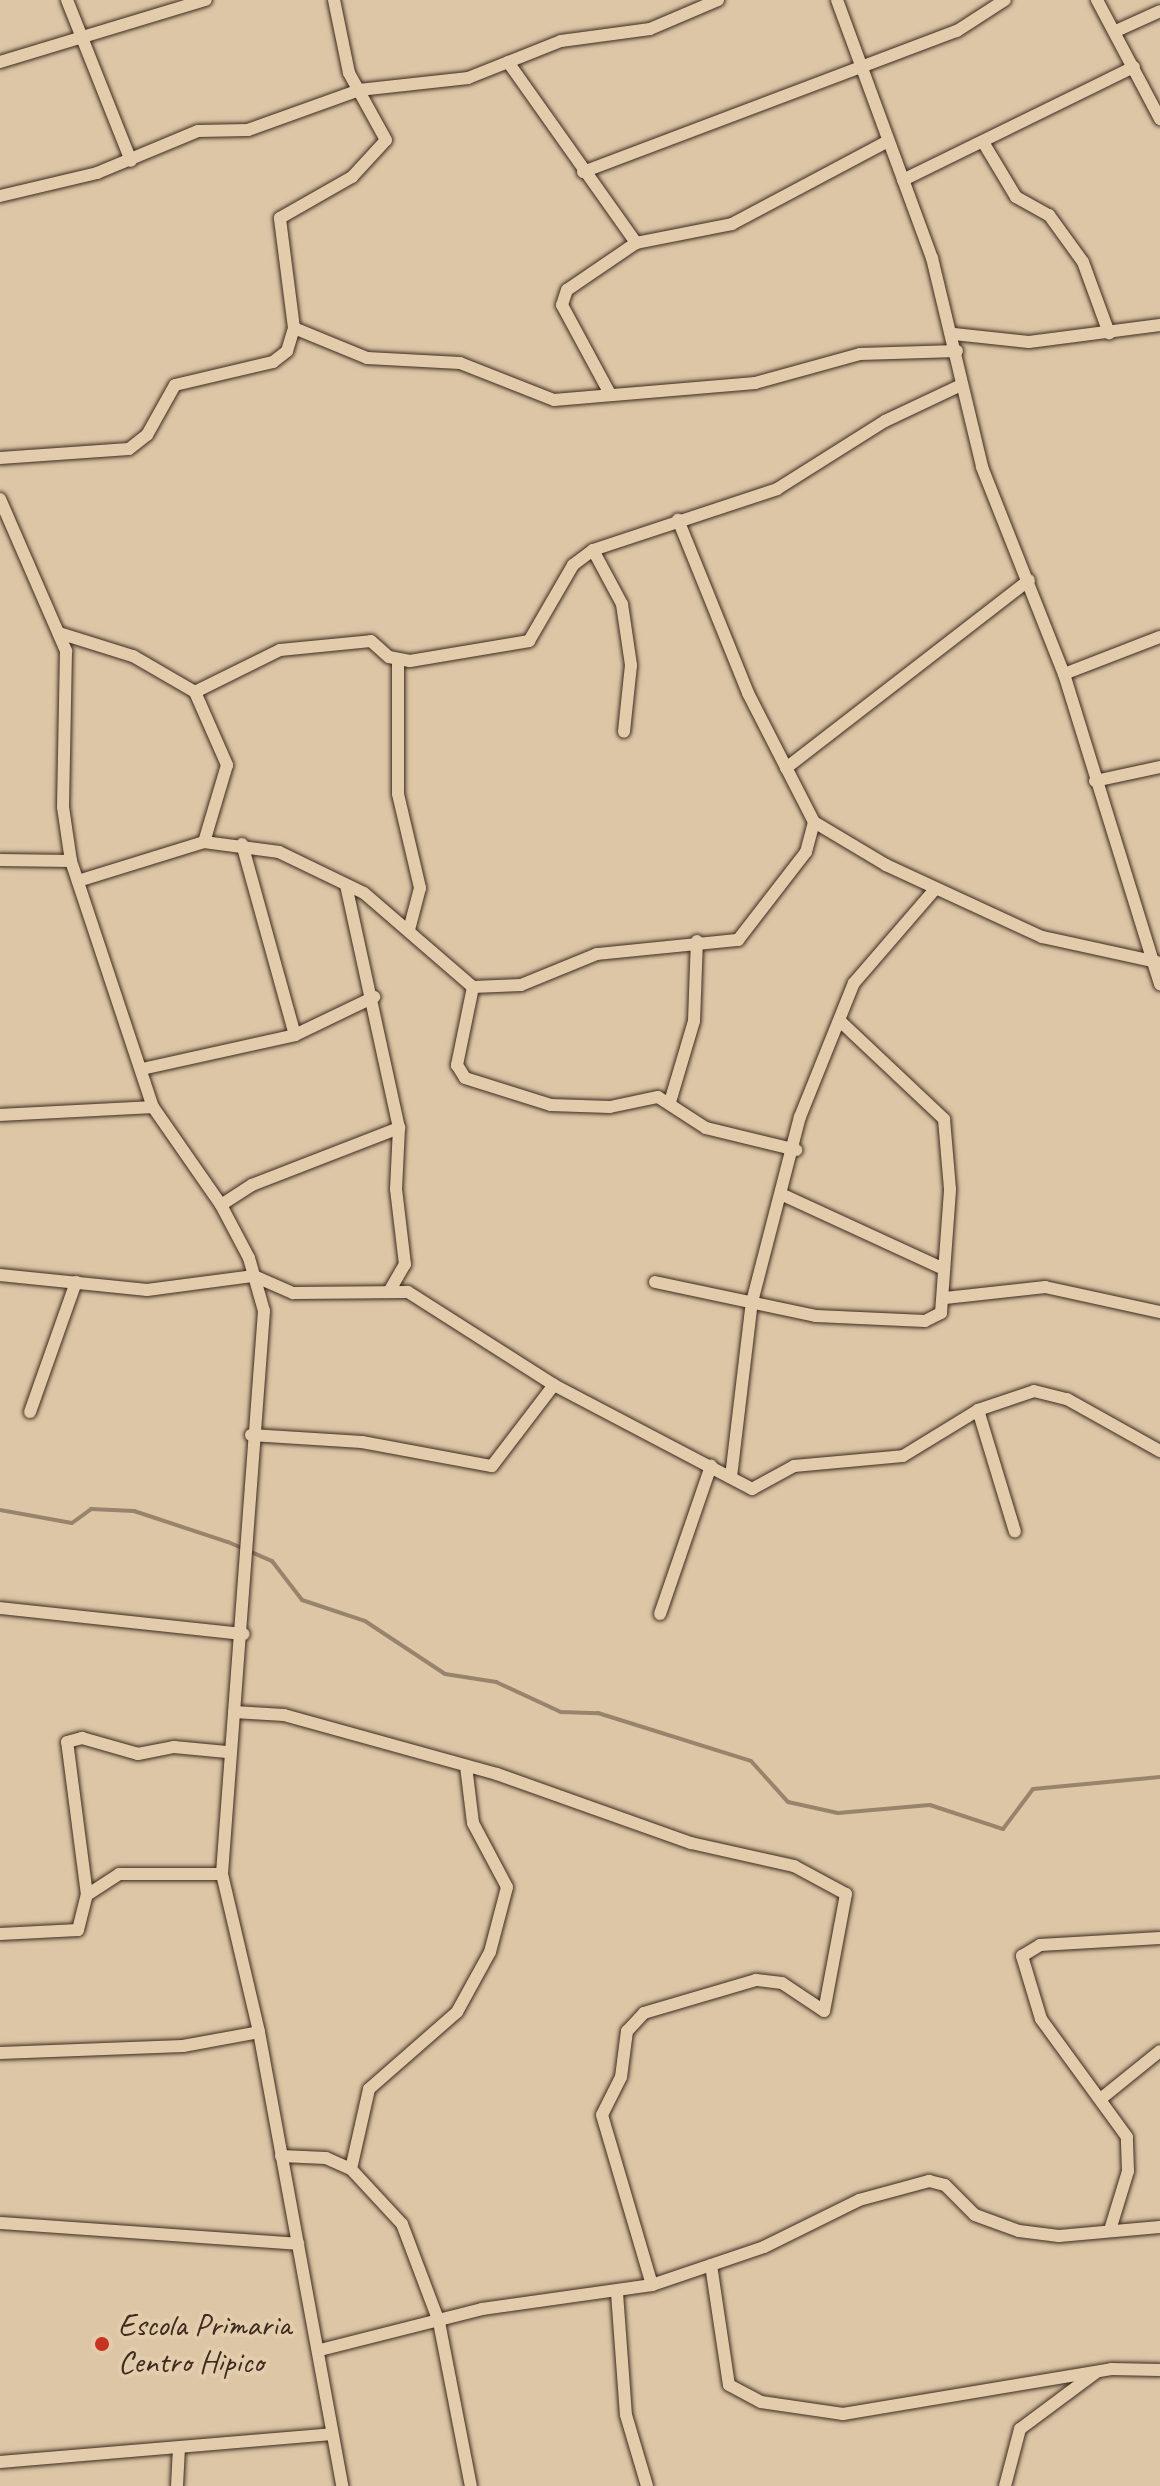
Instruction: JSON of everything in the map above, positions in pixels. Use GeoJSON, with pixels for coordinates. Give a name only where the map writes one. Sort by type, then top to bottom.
{"type":"FeatureCollection","features":[{"type":"Feature","properties":{"kind":"street"},"geometry":{"type":"LineString","coordinates":[[67,0],[131,161]]}},
{"type":"Feature","properties":{"kind":"street"},"geometry":{"type":"LineString","coordinates":[[0,62],[83,42],[206,0]]}},
{"type":"Feature","properties":{"kind":"street"},"geometry":{"type":"LineString","coordinates":[[0,458],[129,449],[147,435],[175,385],[273,362],[287,351],[294,328],[277,224],[352,177],[386,140],[359,90],[334,0]]}},
{"type":"Feature","properties":{"kind":"street"},"geometry":{"type":"LineString","coordinates":[[0,196],[131,161],[198,131],[248,130],[359,90],[448,83],[561,41],[650,29],[718,0]]}},
{"type":"Feature","properties":{"kind":"street"},"geometry":{"type":"LineString","coordinates":[[837,0],[903,180],[954,334],[961,385],[982,467],[1064,674],[1095,781],[1156,962],[1160,984]]}},
{"type":"Feature","properties":{"kind":"street"},"geometry":{"type":"LineString","coordinates":[[583,172],[620,153],[739,118],[957,31],[1005,0]]}},
{"type":"Feature","properties":{"kind":"street"},"geometry":{"type":"LineString","coordinates":[[1097,0],[1160,119]]}},
{"type":"Feature","properties":{"kind":"street"},"geometry":{"type":"LineString","coordinates":[[1116,31],[1160,11]]}},
{"type":"Feature","properties":{"kind":"street"},"geometry":{"type":"LineString","coordinates":[[508,62],[636,243]]}},
{"type":"Feature","properties":{"kind":"street"},"geometry":{"type":"LineString","coordinates":[[903,180],[1134,67]]}},
{"type":"Feature","properties":{"kind":"street"},"geometry":{"type":"LineString","coordinates":[[609,392],[561,297],[636,243],[732,224],[888,141]]}},
{"type":"Feature","properties":{"kind":"street"},"geometry":{"type":"LineString","coordinates":[[983,142],[1016,197],[1049,215],[1083,262],[1109,333]]}},
{"type":"Feature","properties":{"kind":"street"},"geometry":{"type":"LineString","coordinates":[[954,334],[1029,342],[1160,325]]}},
{"type":"Feature","properties":{"kind":"street"},"geometry":{"type":"LineString","coordinates":[[294,328],[367,358],[460,363],[554,400],[609,392],[755,383],[844,356],[957,351]]}},
{"type":"Feature","properties":{"kind":"street"},"geometry":{"type":"LineString","coordinates":[[195,692],[280,650],[371,641],[398,661],[529,641],[573,565],[593,550],[777,489],[885,421],[961,385]]}},
{"type":"Feature","properties":{"kind":"street"},"geometry":{"type":"LineString","coordinates":[[0,499],[3,525],[59,633],[68,671],[63,807],[71,861],[153,1107],[221,1205],[254,1276],[265,1328],[251,1435],[242,1554],[244,1634],[227,1752],[222,1874],[259,2032],[320,2350],[342,2486]]}},
{"type":"Feature","properties":{"kind":"street"},"geometry":{"type":"LineString","coordinates":[[678,520],[786,768],[814,822],[935,889],[1066,946],[1156,962]]}},
{"type":"Feature","properties":{"kind":"street"},"geometry":{"type":"LineString","coordinates":[[593,550],[624,615],[631,665],[624,732]]}},
{"type":"Feature","properties":{"kind":"street"},"geometry":{"type":"LineString","coordinates":[[786,768],[1029,580]]}},
{"type":"Feature","properties":{"kind":"street"},"geometry":{"type":"LineString","coordinates":[[59,633],[133,656],[195,692],[227,765],[204,842]]}},
{"type":"Feature","properties":{"kind":"street"},"geometry":{"type":"LineString","coordinates":[[1064,674],[1160,637]]}},
{"type":"Feature","properties":{"kind":"street"},"geometry":{"type":"LineString","coordinates":[[398,661],[398,794],[420,888],[409,930]]}},
{"type":"Feature","properties":{"kind":"street"},"geometry":{"type":"LineString","coordinates":[[1095,781],[1160,767]]}},
{"type":"Feature","properties":{"kind":"street"},"geometry":{"type":"LineString","coordinates":[[78,881],[204,842],[242,844],[296,859],[346,885],[409,930],[473,987],[521,985],[597,954],[697,941],[738,940],[806,852],[814,822]]}},
{"type":"Feature","properties":{"kind":"street"},"geometry":{"type":"LineString","coordinates":[[242,844],[295,1035]]}},
{"type":"Feature","properties":{"kind":"street"},"geometry":{"type":"LineString","coordinates":[[0,860],[71,861]]}},
{"type":"Feature","properties":{"kind":"street"},"geometry":{"type":"LineString","coordinates":[[346,885],[374,997],[399,1128],[396,1189],[405,1264],[390,1290]]}},
{"type":"Feature","properties":{"kind":"street"},"geometry":{"type":"LineString","coordinates":[[731,1477],[752,1302],[796,1150],[800,1117],[869,961],[935,889]]}},
{"type":"Feature","properties":{"kind":"street"},"geometry":{"type":"LineString","coordinates":[[670,1102],[694,1021],[697,941]]}},
{"type":"Feature","properties":{"kind":"street"},"geometry":{"type":"LineString","coordinates":[[473,987],[457,1065],[465,1078],[551,1105],[610,1107],[649,1096],[670,1102],[706,1128],[796,1150]]}},
{"type":"Feature","properties":{"kind":"street"},"geometry":{"type":"LineString","coordinates":[[142,1069],[295,1035],[374,997]]}},
{"type":"Feature","properties":{"kind":"street"},"geometry":{"type":"LineString","coordinates":[[655,1282],[816,1316],[925,1321],[941,1313],[945,1298],[944,1119],[842,1023]]}},
{"type":"Feature","properties":{"kind":"street"},"geometry":{"type":"LineString","coordinates":[[0,1115],[153,1107]]}},
{"type":"Feature","properties":{"kind":"street"},"geometry":{"type":"LineString","coordinates":[[221,1205],[252,1185],[399,1128]]}},
{"type":"Feature","properties":{"kind":"street"},"geometry":{"type":"LineString","coordinates":[[783,1195],[944,1269]]}},
{"type":"Feature","properties":{"kind":"street"},"geometry":{"type":"LineString","coordinates":[[0,1275],[158,1290],[254,1276],[293,1293],[390,1290],[425,1299],[554,1385],[731,1477],[762,1488],[794,1466],[888,1460],[978,1410],[1017,1394],[1056,1395],[1160,1451]]}},
{"type":"Feature","properties":{"kind":"street"},"geometry":{"type":"LineString","coordinates":[[30,1412],[76,1282]]}},
{"type":"Feature","properties":{"kind":"street"},"geometry":{"type":"LineString","coordinates":[[945,1298],[1045,1287],[1160,1312]]}},
{"type":"Feature","properties":{"kind":"street"},"geometry":{"type":"LineString","coordinates":[[251,1435],[362,1442],[492,1466],[554,1385]]}},
{"type":"Feature","properties":{"kind":"street"},"geometry":{"type":"LineString","coordinates":[[978,1410],[1015,1532]]}},
{"type":"Feature","properties":{"kind":"street"},"geometry":{"type":"LineString","coordinates":[[660,1614],[711,1466]]}},
{"type":"Feature","properties":{"kind":"street"},"geometry":{"type":"LineString","coordinates":[[0,1608],[244,1634]]}},
{"type":"Feature","properties":{"kind":"street"},"geometry":{"type":"LineString","coordinates":[[234,1712],[298,1718],[466,1766],[691,1843],[794,1866],[846,1894],[824,2011],[782,1983],[756,1980],[644,2013],[627,2031],[621,2077],[602,2115],[652,2285]]}},
{"type":"Feature","properties":{"kind":"street"},"geometry":{"type":"LineString","coordinates":[[0,1934],[73,1933],[83,1925],[87,1895],[67,1742],[82,1738],[138,1754],[174,1747],[227,1752]]}},
{"type":"Feature","properties":{"kind":"street"},"geometry":{"type":"LineString","coordinates":[[351,2169],[369,2089],[457,2012],[490,1952],[507,1887],[473,1823],[466,1766]]}},
{"type":"Feature","properties":{"kind":"street"},"geometry":{"type":"LineString","coordinates":[[87,1895],[129,1873],[222,1874]]}},
{"type":"Feature","properties":{"kind":"street"},"geometry":{"type":"LineString","coordinates":[[1110,2230],[1130,2154],[1103,2097],[1041,2019],[1022,1956],[1040,1945],[1160,1938]]}},
{"type":"Feature","properties":{"kind":"street"},"geometry":{"type":"LineString","coordinates":[[0,2053],[183,2046],[259,2032]]}},
{"type":"Feature","properties":{"kind":"street"},"geometry":{"type":"LineString","coordinates":[[1103,2097],[1160,2051]]}},
{"type":"Feature","properties":{"kind":"street"},"geometry":{"type":"LineString","coordinates":[[281,2156],[326,2158],[351,2169],[402,2224],[439,2322],[471,2486]]}},
{"type":"Feature","properties":{"kind":"street"},"geometry":{"type":"LineString","coordinates":[[320,2350],[506,2304],[617,2293],[652,2285],[711,2265],[859,2200],[929,2181],[945,2185],[975,2215],[1019,2231],[1059,2236],[1160,2227]]}},
{"type":"Feature","properties":{"kind":"street"},"geometry":{"type":"LineString","coordinates":[[0,2223],[298,2244]]}},
{"type":"Feature","properties":{"kind":"street"},"geometry":{"type":"LineString","coordinates":[[711,2265],[729,2385],[753,2400],[843,2414],[1097,2371],[1160,2370]]}},
{"type":"Feature","properties":{"kind":"street"},"geometry":{"type":"LineString","coordinates":[[617,2293],[626,2415],[647,2486]]}},
{"type":"Feature","properties":{"kind":"street"},"geometry":{"type":"LineString","coordinates":[[1005,2486],[1020,2429],[1097,2371]]}},
{"type":"Feature","properties":{"kind":"street"},"geometry":{"type":"LineString","coordinates":[[0,2462],[179,2451],[332,2434]]}},
{"type":"Feature","properties":{"kind":"street"},"geometry":{"type":"LineString","coordinates":[[177,2486],[179,2451]]}},
{"type":"Feature","properties":{"kind":"waterway"},"geometry":{"type":"LineString","coordinates":[[0,1510],[72,1523],[91,1509],[134,1511],[228,1542],[272,1561],[302,1600],[365,1621],[445,1674],[496,1682],[561,1712],[598,1713],[751,1761],[788,1802],[838,1813],[930,1805],[1003,1829],[1033,1789],[1160,1777]]}},
{"type":"Feature","properties":{"kind":"place","name":"Escola Primaria Centro Hipico"},"geometry":{"type":"Point","coordinates":[102,2344]}}]}
